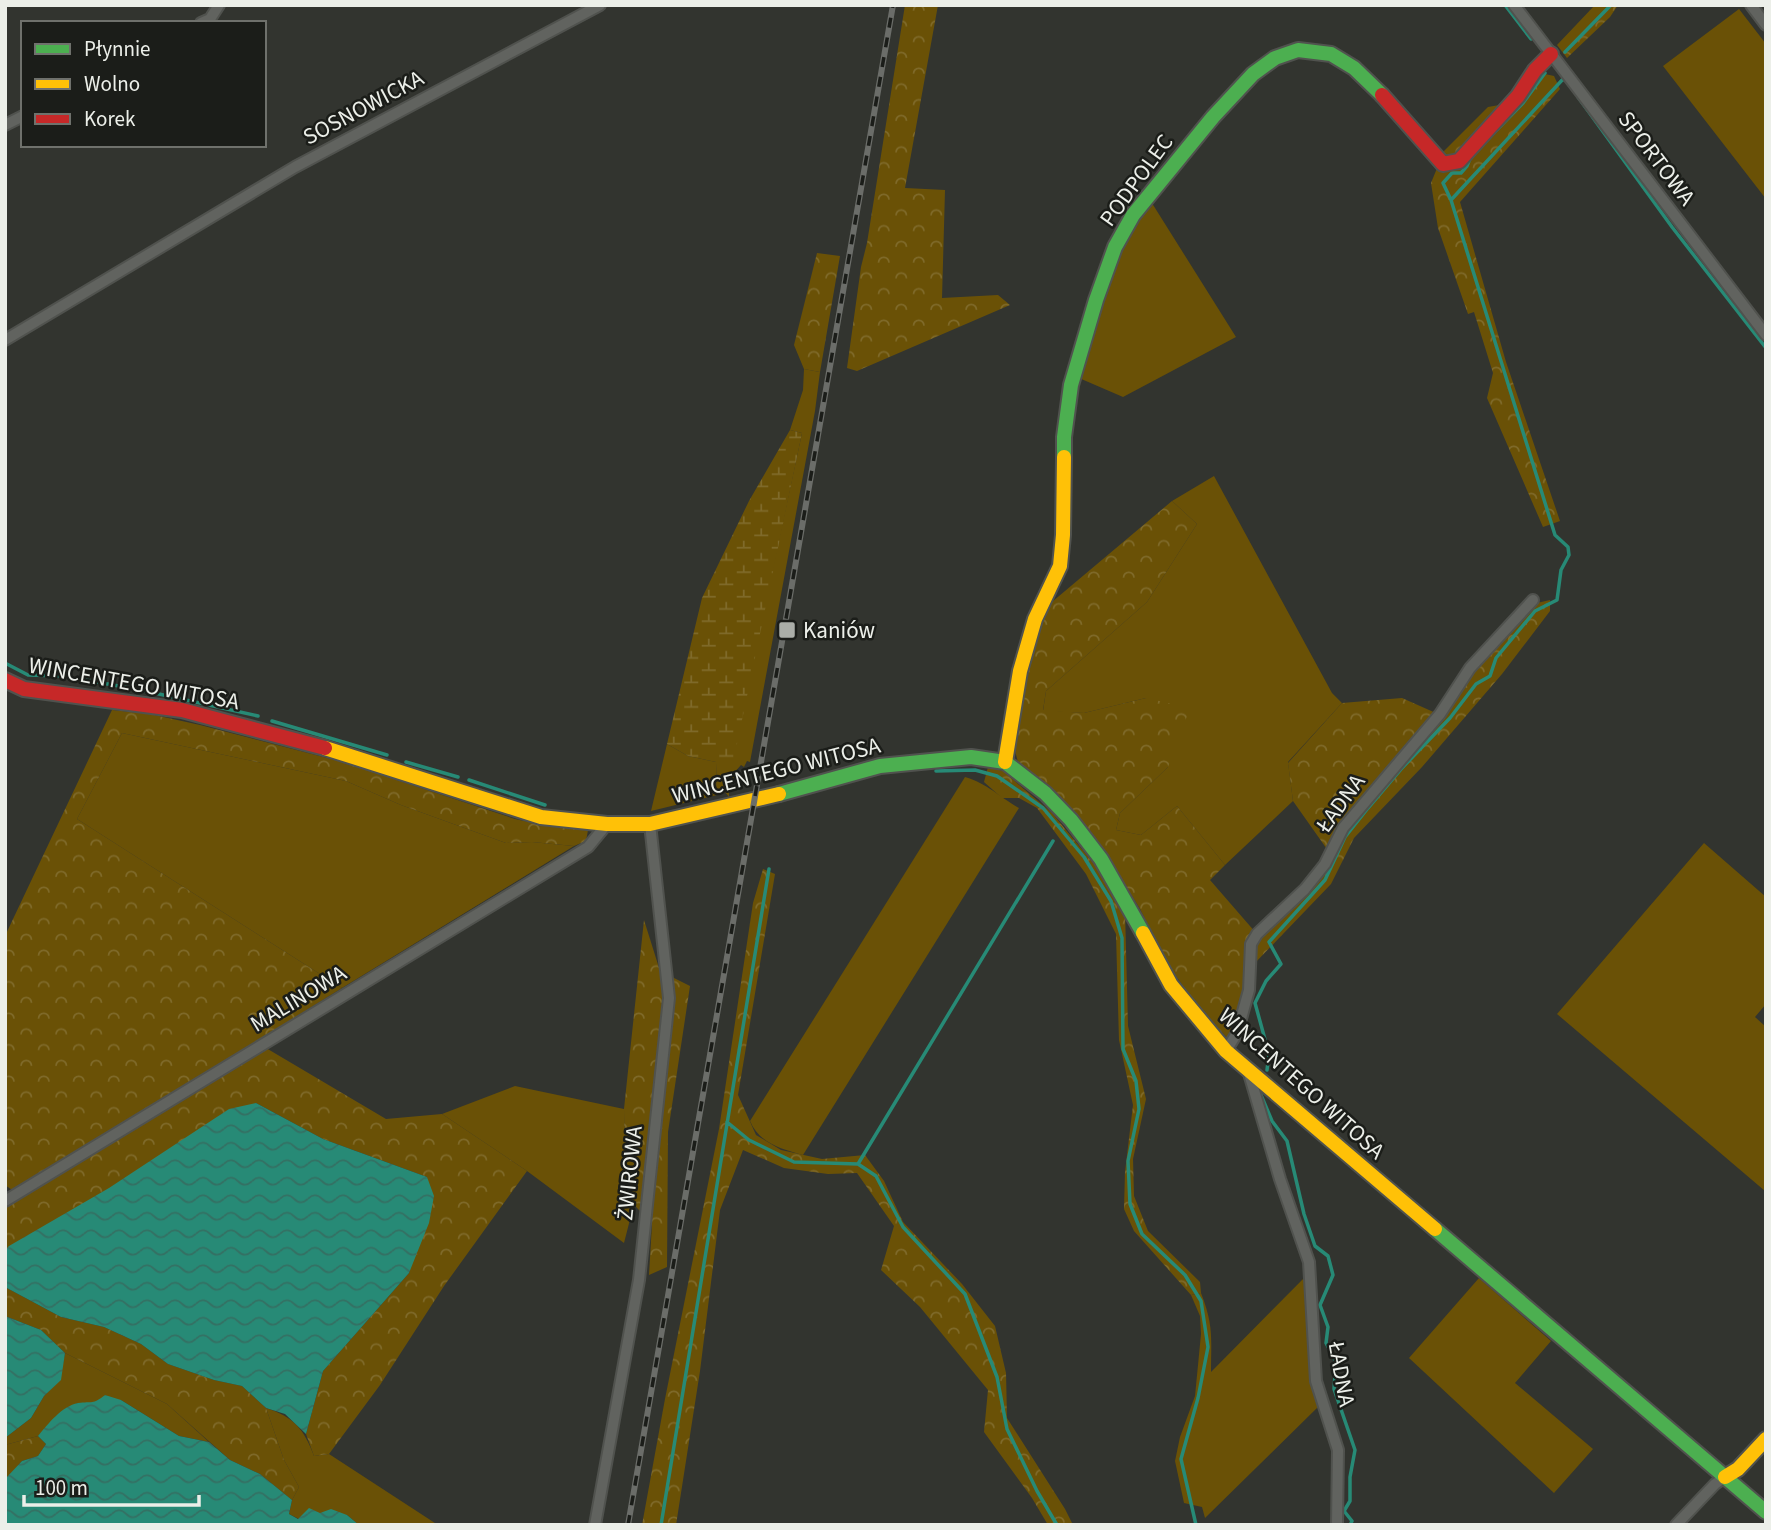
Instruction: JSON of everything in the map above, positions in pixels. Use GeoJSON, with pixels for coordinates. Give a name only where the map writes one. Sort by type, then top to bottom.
{"type":"FeatureCollection","features":[{"type":"Feature","properties":{"kind":"street"},"geometry":{"type":"LineString","coordinates":[[206,21],[210,19],[219,5]]}},
{"type":"Feature","properties":{"kind":"street","name":"SOSNOWICKA"},"geometry":{"type":"LineString","coordinates":[[5,340],[295,167],[600,5]]}},
{"type":"Feature","properties":{"kind":"street","name":"SPORTOWA"},"geometry":{"type":"LineString","coordinates":[[1514,5],[1766,335]]}},
{"type":"Feature","properties":{"kind":"street"},"geometry":{"type":"LineString","coordinates":[[1751,5],[1766,24]]}},
{"type":"Feature","properties":{"kind":"street","name":"PODPOLEC"},"geometry":{"type":"LineString","coordinates":[[1005,762],[1020,671],[1035,619],[1059,566],[1063,535],[1064,437],[1071,385],[1115,247],[1133,215],[1213,117],[1253,74],[1275,58],[1298,50],[1331,54],[1354,68],[1396,109],[1443,164],[1459,161],[1518,96],[1535,70],[1551,54]]}},
{"type":"Feature","properties":{"kind":"street"},"geometry":{"type":"LineString","coordinates":[[5,125],[21,117]]}},
{"type":"Feature","properties":{"kind":"street","name":"ŁADNA"},"geometry":{"type":"LineString","coordinates":[[1226,1051],[1237,1033],[1249,990],[1251,944],[1257,934],[1305,889],[1325,864],[1343,828],[1440,714],[1470,668],[1533,600]]}},
{"type":"Feature","properties":{"kind":"street","name":"WINCENTEGO WITOSA"},"geometry":{"type":"LineString","coordinates":[[5,680],[24,689],[182,710],[356,756],[541,817],[607,824],[650,824],[753,801],[880,766],[971,757],[1005,762],[1045,793],[1071,820],[1101,859],[1171,985],[1226,1051],[1766,1512]]}},
{"type":"Feature","properties":{"kind":"street","name":"MALINOWA"},"geometry":{"type":"LineString","coordinates":[[5,1201],[588,847],[607,824]]}},
{"type":"Feature","properties":{"kind":"street","name":"ŻWIROWA"},"geometry":{"type":"LineString","coordinates":[[595,1525],[639,1280],[669,998],[650,824]]}},
{"type":"Feature","properties":{"kind":"street","name":"ŁADNA"},"geometry":{"type":"LineString","coordinates":[[1248,1070],[1280,1179],[1309,1262],[1317,1381],[1338,1450],[1337,1525]]}},
{"type":"Feature","properties":{"kind":"street"},"geometry":{"type":"LineString","coordinates":[[1676,1525],[1715,1484],[1738,1469],[1766,1439]]}},
{"type":"Feature","properties":{"kind":"green space"},"geometry":{"type":"Polygon","coordinates":[[[905,5],[938,5],[905,188],[945,190],[942,298],[998,295],[1010,305],[857,371],[847,368],[861,267],[905,5]]]}},
{"type":"Feature","properties":{"kind":"green space"},"geometry":{"type":"Polygon","coordinates":[[[1595,5],[1618,5],[1610,17],[1567,58],[1557,45],[1595,5]]]}},
{"type":"Feature","properties":{"kind":"green space"},"geometry":{"type":"Polygon","coordinates":[[[1739,9],[1766,44],[1766,199],[1663,66],[1739,9]]]}},
{"type":"Feature","properties":{"kind":"green space"},"geometry":{"type":"Polygon","coordinates":[[[1540,73],[1554,76],[1560,89],[1460,202],[1506,362],[1560,521],[1543,527],[1487,398],[1493,373],[1474,312],[1468,314],[1438,228],[1431,183],[1444,151],[1488,107],[1517,102],[1540,73]]]}},
{"type":"Feature","properties":{"kind":"green space"},"geometry":{"type":"Polygon","coordinates":[[[1150,200],[1236,337],[1123,397],[1079,378],[1119,249],[1150,200]]]}},
{"type":"Feature","properties":{"kind":"green space"},"geometry":{"type":"Polygon","coordinates":[[[817,253],[840,256],[820,372],[804,369],[794,345],[817,253]]]}},
{"type":"Feature","properties":{"kind":"green space"},"geometry":{"type":"Polygon","coordinates":[[[804,369],[820,372],[815,411],[750,762],[747,761],[744,767],[741,765],[734,773],[737,775],[729,784],[729,797],[725,792],[802,433],[790,430],[803,390],[804,369]]]}},
{"type":"Feature","properties":{"kind":"green space"},"geometry":{"type":"Polygon","coordinates":[[[790,430],[802,433],[733,763],[725,792],[717,795],[716,762],[688,756],[667,744],[702,598],[749,501],[790,430]]]}},
{"type":"Feature","properties":{"kind":"green space"},"geometry":{"type":"Polygon","coordinates":[[[1214,476],[1332,693],[1342,703],[1288,762],[1293,801],[1225,865],[1177,806],[1141,835],[1116,830],[1120,813],[1168,767],[1146,698],[1084,713],[1043,711],[1046,691],[1147,602],[1197,524],[1172,501],[1214,476]]]}},
{"type":"Feature","properties":{"kind":"green space"},"geometry":{"type":"Polygon","coordinates":[[[1172,501],[1197,524],[1147,602],[1046,691],[1043,710],[1084,713],[1146,698],[1190,708],[1168,767],[1120,813],[1116,830],[1141,835],[1177,806],[1225,865],[1210,880],[1256,933],[1246,990],[1235,1031],[1227,1038],[1190,996],[1169,966],[1140,909],[1106,853],[1077,815],[1018,762],[1015,751],[1023,671],[1046,607],[1172,501]]]}},
{"type":"Feature","properties":{"kind":"green space"},"geometry":{"type":"Polygon","coordinates":[[[1550,600],[1550,611],[1502,674],[1422,767],[1354,838],[1331,884],[1254,964],[1255,945],[1260,937],[1307,891],[1345,830],[1473,669],[1537,603],[1550,600]]]}},
{"type":"Feature","properties":{"kind":"green space"},"geometry":{"type":"Polygon","coordinates":[[[1402,698],[1438,714],[1329,852],[1293,801],[1288,763],[1342,703],[1402,698]]]}},
{"type":"Feature","properties":{"kind":"green space"},"geometry":{"type":"Polygon","coordinates":[[[112,710],[150,714],[200,725],[339,761],[515,819],[547,826],[588,830],[586,841],[574,846],[532,842],[506,843],[401,805],[346,781],[122,733],[77,819],[342,988],[15,1192],[5,1185],[5,936],[112,710]]]}},
{"type":"Feature","properties":{"kind":"green space"},"geometry":{"type":"Polygon","coordinates":[[[122,733],[346,781],[401,805],[506,843],[532,842],[574,846],[342,988],[77,819],[122,733]]]}},
{"type":"Feature","properties":{"kind":"green space"},"geometry":{"type":"Polygon","coordinates":[[[667,744],[688,756],[716,762],[717,795],[651,811],[667,744]]]}},
{"type":"Feature","properties":{"kind":"green space"},"geometry":{"type":"Polygon","coordinates":[[[988,767],[1003,771],[1052,813],[1094,864],[1125,911],[1128,1026],[1146,1099],[1133,1159],[1134,1196],[1148,1231],[1200,1282],[1201,1293],[1191,1295],[1134,1231],[1124,1209],[1125,1172],[1133,1105],[1119,1040],[1116,934],[1086,874],[1037,808],[1019,798],[1002,798],[984,782],[988,767]]]}},
{"type":"Feature","properties":{"kind":"green space"},"geometry":{"type":"Polygon","coordinates":[[[965,777],[987,787],[1019,808],[803,1155],[772,1144],[759,1135],[750,1121],[965,777]]]}},
{"type":"Feature","properties":{"kind":"green space"},"geometry":{"type":"Polygon","coordinates":[[[1704,843],[1766,897],[1766,1004],[1755,1017],[1766,1027],[1765,1191],[1557,1014],[1704,843]]]}},
{"type":"Feature","properties":{"kind":"green space"},"geometry":{"type":"Polygon","coordinates":[[[763,869],[775,874],[738,1095],[756,1135],[781,1150],[822,1159],[865,1155],[884,1181],[903,1222],[962,1284],[995,1326],[1006,1373],[1007,1418],[1073,1525],[1048,1525],[1032,1498],[984,1432],[988,1390],[920,1307],[881,1270],[894,1226],[857,1173],[828,1174],[784,1168],[743,1150],[720,1210],[700,1371],[676,1525],[642,1525],[719,1129],[753,903],[763,869]]]}},
{"type":"Feature","properties":{"kind":"green space"},"geometry":{"type":"Polygon","coordinates":[[[644,920],[660,971],[690,986],[668,1132],[667,1267],[649,1275],[652,1224],[625,1195],[624,1109],[644,920]]]}},
{"type":"Feature","properties":{"kind":"green space"},"geometry":{"type":"Polygon","coordinates":[[[266,1048],[386,1119],[442,1114],[527,1171],[444,1286],[380,1385],[329,1454],[314,1456],[306,1434],[323,1371],[409,1273],[427,1177],[323,1139],[256,1103],[5,1250],[5,1204],[266,1048]]]}},
{"type":"Feature","properties":{"kind":"green space"},"geometry":{"type":"Polygon","coordinates":[[[515,1086],[624,1109],[625,1195],[634,1204],[624,1243],[527,1171],[442,1114],[515,1086]]]}},
{"type":"Feature","properties":{"kind":"green space"},"geometry":{"type":"Polygon","coordinates":[[[1304,1278],[1319,1406],[1205,1518],[1202,1507],[1184,1503],[1175,1461],[1180,1437],[1195,1396],[1201,1334],[1200,1316],[1191,1295],[1201,1293],[1208,1315],[1211,1332],[1211,1372],[1304,1278]]]}},
{"type":"Feature","properties":{"kind":"green space"},"geometry":{"type":"Polygon","coordinates":[[[1479,1278],[1551,1341],[1515,1383],[1593,1449],[1554,1493],[1409,1358],[1479,1278]]]}},
{"type":"Feature","properties":{"kind":"green space"},"geometry":{"type":"Polygon","coordinates":[[[5,1287],[61,1317],[104,1327],[141,1344],[168,1364],[214,1380],[242,1386],[266,1408],[284,1460],[299,1487],[292,1500],[260,1474],[230,1460],[167,1404],[65,1353],[41,1330],[5,1316],[5,1287]]]}},
{"type":"Feature","properties":{"kind":"green space"},"geometry":{"type":"Polygon","coordinates":[[[65,1353],[167,1404],[209,1442],[179,1436],[121,1400],[78,1403],[65,1409],[38,1436],[5,1445],[5,1438],[31,1418],[44,1396],[60,1380],[65,1353]]]}},
{"type":"Feature","properties":{"kind":"green space"},"geometry":{"type":"Polygon","coordinates":[[[266,1408],[297,1425],[314,1456],[329,1454],[438,1525],[359,1525],[347,1515],[320,1514],[299,1519],[289,1514],[299,1487],[284,1460],[266,1408]]]}},
{"type":"Feature","properties":{"kind":"green space"},"geometry":{"type":"Polygon","coordinates":[[[38,1436],[46,1444],[38,1456],[22,1461],[5,1480],[5,1445],[38,1436]]]}},
{"type":"Feature","properties":{"kind":"water"},"geometry":{"type":"Polygon","coordinates":[[[256,1103],[323,1139],[427,1177],[434,1196],[429,1223],[409,1273],[323,1371],[306,1434],[285,1414],[266,1408],[242,1386],[214,1380],[168,1364],[141,1344],[104,1327],[61,1317],[5,1287],[5,1250],[9,1246],[109,1188],[229,1109],[256,1103]]]}},
{"type":"Feature","properties":{"kind":"water"},"geometry":{"type":"Polygon","coordinates":[[[5,1316],[41,1330],[65,1353],[61,1380],[44,1396],[31,1418],[5,1438],[5,1316]]]}},
{"type":"Feature","properties":{"kind":"water"},"geometry":{"type":"Polygon","coordinates":[[[105,1395],[121,1400],[179,1436],[209,1442],[230,1460],[260,1474],[292,1500],[289,1514],[298,1519],[309,1508],[320,1513],[331,1509],[347,1515],[359,1525],[5,1525],[6,1478],[22,1461],[38,1456],[46,1444],[38,1436],[66,1408],[95,1401],[105,1395]]]}},
{"type":"Feature","properties":{"kind":"waterway"},"geometry":{"type":"LineString","coordinates":[[1505,5],[1531,39]]}},
{"type":"Feature","properties":{"kind":"waterway"},"geometry":{"type":"LineString","coordinates":[[1565,52],[1611,5]]}},
{"type":"Feature","properties":{"kind":"waterway"},"geometry":{"type":"LineString","coordinates":[[1484,143],[1523,103],[1545,73]]}},
{"type":"Feature","properties":{"kind":"waterway"},"geometry":{"type":"LineString","coordinates":[[1267,1070],[1269,1054],[1255,1003],[1266,981],[1281,964],[1269,942],[1325,880],[1345,837],[1368,808],[1450,718],[1476,684],[1490,676],[1496,658],[1535,611],[1557,600],[1561,570],[1569,555],[1568,547],[1555,535],[1451,200],[1564,78],[1565,80]]}},
{"type":"Feature","properties":{"kind":"waterway"},"geometry":{"type":"LineString","coordinates":[[1578,97],[1672,227],[1766,348]]}},
{"type":"Feature","properties":{"kind":"waterway"},"geometry":{"type":"LineString","coordinates":[[1451,200],[1443,183],[1452,173],[1461,173],[1471,156]]}},
{"type":"Feature","properties":{"kind":"waterway"},"geometry":{"type":"LineString","coordinates":[[5,663],[28,675],[62,676]]}},
{"type":"Feature","properties":{"kind":"waterway"},"geometry":{"type":"LineString","coordinates":[[80,679],[258,716]]}},
{"type":"Feature","properties":{"kind":"waterway"},"geometry":{"type":"LineString","coordinates":[[272,721],[387,755]]}},
{"type":"Feature","properties":{"kind":"waterway"},"geometry":{"type":"LineString","coordinates":[[406,762],[458,777]]}},
{"type":"Feature","properties":{"kind":"waterway"},"geometry":{"type":"LineString","coordinates":[[936,771],[975,770],[997,776],[1043,808],[1084,857],[1111,901],[1122,938],[1123,1049],[1136,1081],[1139,1109],[1128,1161],[1130,1204],[1142,1234],[1185,1275],[1201,1301],[1208,1347],[1198,1398],[1181,1459],[1196,1525]]}},
{"type":"Feature","properties":{"kind":"waterway"},"geometry":{"type":"LineString","coordinates":[[469,780],[545,805]]}},
{"type":"Feature","properties":{"kind":"waterway"},"geometry":{"type":"LineString","coordinates":[[858,1164],[1053,841]]}},
{"type":"Feature","properties":{"kind":"waterway"},"geometry":{"type":"LineString","coordinates":[[661,1525],[769,869]]}},
{"type":"Feature","properties":{"kind":"waterway"},"geometry":{"type":"LineString","coordinates":[[1261,1095],[1272,1121],[1287,1141],[1304,1214],[1315,1246],[1328,1256],[1333,1275],[1320,1305],[1328,1327],[1326,1343],[1336,1362],[1334,1389],[1355,1450],[1350,1477],[1350,1501],[1344,1511],[1352,1521],[1350,1525]]}},
{"type":"Feature","properties":{"kind":"waterway"},"geometry":{"type":"LineString","coordinates":[[727,1122],[749,1140],[794,1162],[858,1164],[876,1176],[903,1227],[965,1294],[997,1377],[1007,1429],[1057,1525]]}},
{"type":"Feature","properties":{"kind":"railway"},"geometry":{"type":"LineString","coordinates":[[628,1525],[893,5]]}},
{"type":"Feature","properties":{"kind":"traffic: fast"},"geometry":{"type":"LineString","coordinates":[[1064,457],[1071,385],[1115,247],[1133,215],[1213,117],[1253,74],[1275,58],[1298,50],[1331,54],[1354,68],[1382,95]]}},
{"type":"Feature","properties":{"kind":"traffic: fast"},"geometry":{"type":"LineString","coordinates":[[779,794],[880,766],[971,757],[1005,762],[1045,793],[1071,820],[1101,859],[1143,933]]}},
{"type":"Feature","properties":{"kind":"traffic: fast"},"geometry":{"type":"LineString","coordinates":[[1435,1229],[1766,1512]]}},
{"type":"Feature","properties":{"kind":"traffic: slow"},"geometry":{"type":"LineString","coordinates":[[1005,762],[1020,671],[1035,619],[1060,566],[1064,457]]}},
{"type":"Feature","properties":{"kind":"traffic: slow"},"geometry":{"type":"LineString","coordinates":[[325,748],[541,817],[607,824],[650,824],[779,794]]}},
{"type":"Feature","properties":{"kind":"traffic: slow"},"geometry":{"type":"LineString","coordinates":[[1143,933],[1171,985],[1226,1051],[1435,1229]]}},
{"type":"Feature","properties":{"kind":"traffic: slow"},"geometry":{"type":"LineString","coordinates":[[1725,1477],[1738,1469],[1766,1439]]}},
{"type":"Feature","properties":{"kind":"traffic: jam"},"geometry":{"type":"LineString","coordinates":[[1382,95],[1443,164],[1459,161],[1518,96],[1535,70],[1551,54]]}},
{"type":"Feature","properties":{"kind":"traffic: jam"},"geometry":{"type":"LineString","coordinates":[[5,680],[24,689],[182,710],[325,748]]}},
{"type":"Feature","properties":{"kind":"place","name":"Kaniów"},"geometry":{"type":"Point","coordinates":[787,630]}}]}
